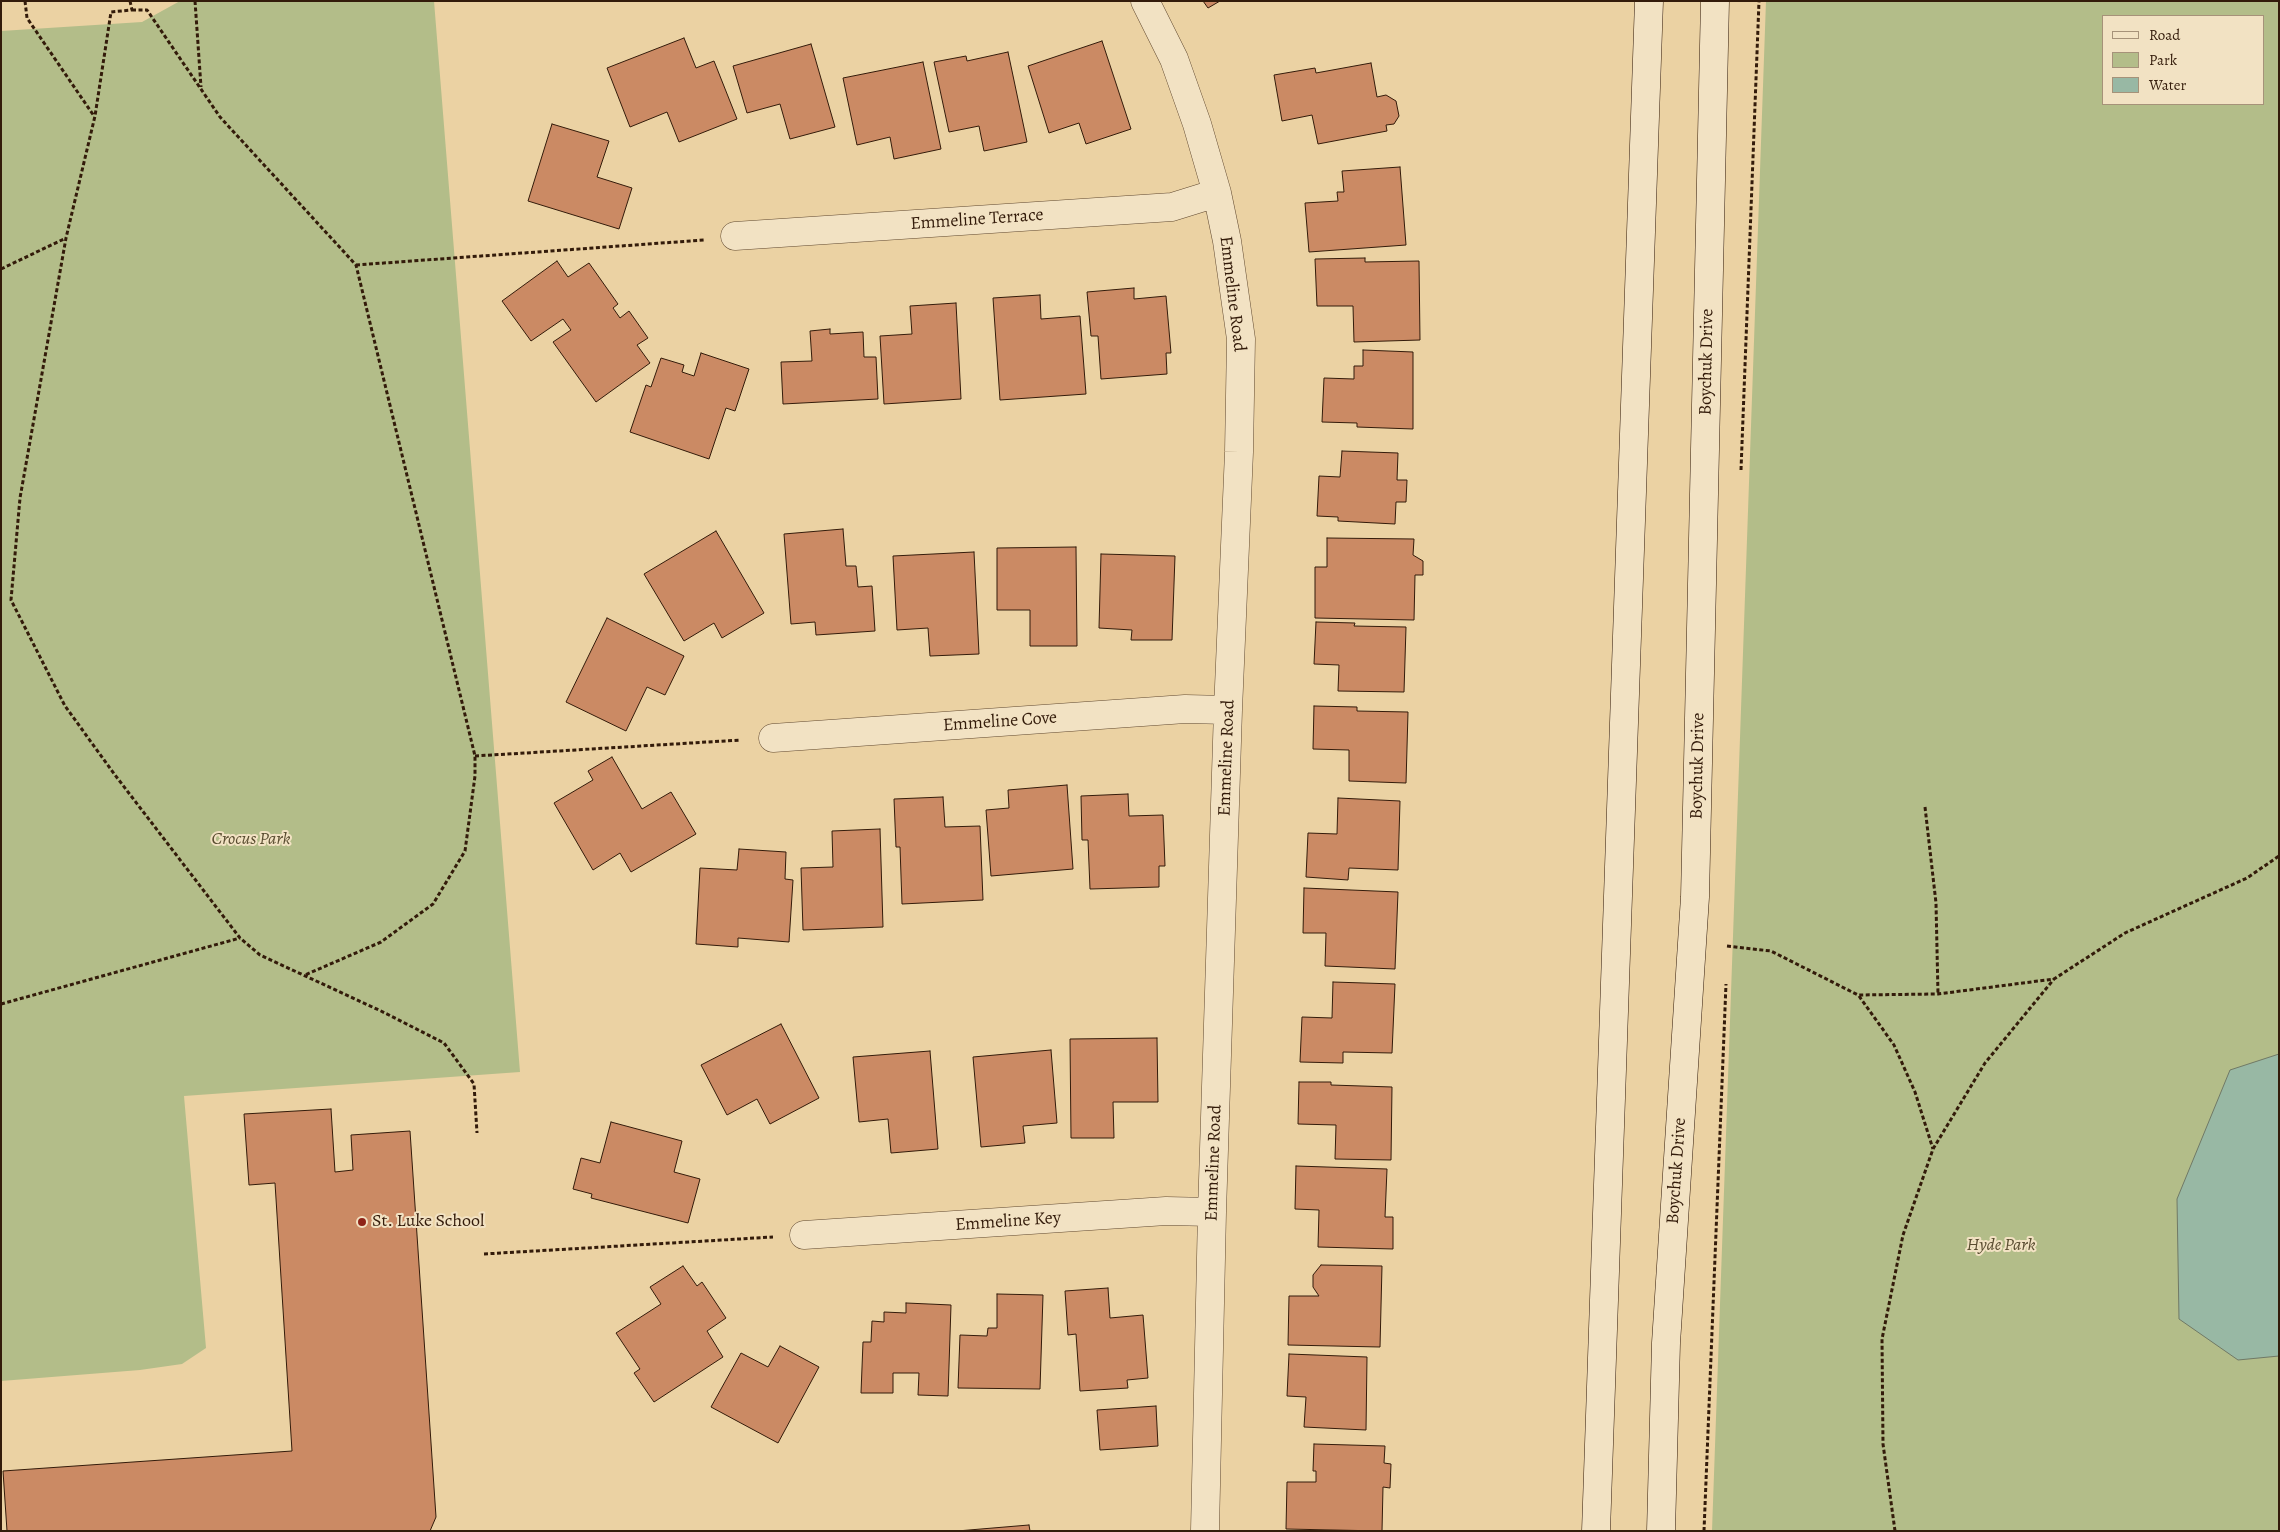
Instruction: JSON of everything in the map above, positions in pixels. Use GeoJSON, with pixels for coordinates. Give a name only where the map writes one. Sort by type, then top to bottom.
{"type":"FeatureCollection","features":[{"type":"Feature","properties":{"kind":"main road","name":"Emmeline Road"},"geometry":{"type":"LineString","coordinates":[[1146,1],[1174,59],[1197,124],[1217,193],[1227,242],[1241,339],[1239,452],[1228,710],[1212,1212],[1205,1531]]}},
{"type":"Feature","properties":{"kind":"main road"},"geometry":{"type":"LineString","coordinates":[[1596,1531],[1649,1]]}},
{"type":"Feature","properties":{"kind":"main road","name":"Boychuk Drive"},"geometry":{"type":"LineString","coordinates":[[1661,1531],[1666,1343],[1695,896],[1714,1]]}},
{"type":"Feature","properties":{"kind":"main road","name":"Emmeline Terrace"},"geometry":{"type":"LineString","coordinates":[[735,236],[1172,206],[1217,193]]}},
{"type":"Feature","properties":{"kind":"main road","name":"Emmeline Cove"},"geometry":{"type":"LineString","coordinates":[[773,738],[1184,709],[1228,710]]}},
{"type":"Feature","properties":{"kind":"main road","name":"Emmeline Key"},"geometry":{"type":"LineString","coordinates":[[804,1235],[1166,1211],[1212,1212]]}},
{"type":"Feature","properties":{"kind":"path"},"geometry":{"type":"LineString","coordinates":[[25,1],[27,18],[95,116]]}},
{"type":"Feature","properties":{"kind":"path"},"geometry":{"type":"LineString","coordinates":[[130,1],[132,10]]}},
{"type":"Feature","properties":{"kind":"path"},"geometry":{"type":"LineString","coordinates":[[195,1],[201,88]]}},
{"type":"Feature","properties":{"kind":"path"},"geometry":{"type":"LineString","coordinates":[[305,975],[381,942],[433,904],[465,851],[475,776],[474,756],[356,265],[220,117],[147,10],[111,12],[95,116],[66,238],[20,498],[11,600],[65,706],[115,775],[240,938],[260,955],[444,1043],[474,1084],[477,1133]]}},
{"type":"Feature","properties":{"kind":"path"},"geometry":{"type":"LineString","coordinates":[[356,265],[661,244],[735,236]]}},
{"type":"Feature","properties":{"kind":"path"},"geometry":{"type":"LineString","coordinates":[[1,269],[66,238]]}},
{"type":"Feature","properties":{"kind":"path"},"geometry":{"type":"LineString","coordinates":[[474,756],[773,738]]}},
{"type":"Feature","properties":{"kind":"path"},"geometry":{"type":"LineString","coordinates":[[1925,807],[1936,903],[1938,994]]}},
{"type":"Feature","properties":{"kind":"path"},"geometry":{"type":"LineString","coordinates":[[1895,1531],[1883,1444],[1882,1339],[1903,1235],[1933,1149],[1985,1063],[2054,979],[2125,933],[2247,878],[2279,856]]}},
{"type":"Feature","properties":{"kind":"path"},"geometry":{"type":"LineString","coordinates":[[1,1004],[240,938]]}},
{"type":"Feature","properties":{"kind":"path"},"geometry":{"type":"LineString","coordinates":[[1727,946],[1771,951],[1858,995],[1894,1045],[1915,1092],[1933,1149]]}},
{"type":"Feature","properties":{"kind":"path"},"geometry":{"type":"LineString","coordinates":[[1858,995],[1938,994],[2054,979]]}},
{"type":"Feature","properties":{"kind":"path"},"geometry":{"type":"LineString","coordinates":[[484,1254],[804,1235]]}},
{"type":"Feature","properties":{"kind":"green space","name":"Crocus Park"},"geometry":{"type":"Polygon","coordinates":[[[180,1],[434,1],[520,1072],[184,1096],[206,1348],[182,1364],[140,1370],[1,1381],[1,31],[142,22],[180,1]]]}},
{"type":"Feature","properties":{"kind":"green space","name":"Hyde Park"},"geometry":{"type":"Polygon","coordinates":[[[1766,1],[2279,1],[2279,1531],[1712,1531],[1766,1]]]}},
{"type":"Feature","properties":{"kind":"water"},"geometry":{"type":"Polygon","coordinates":[[[2279,1054],[2279,1356],[2238,1360],[2179,1319],[2177,1199],[2230,1070],[2279,1054]]]}},
{"type":"Feature","properties":{"kind":"building"},"geometry":{"type":"Polygon","coordinates":[[[1203,1],[1220,1],[1208,8],[1203,1]]]}},
{"type":"Feature","properties":{"kind":"building"},"geometry":{"type":"Polygon","coordinates":[[[684,38],[696,68],[714,61],[737,119],[679,142],[667,112],[630,127],[607,68],[684,38]]]}},
{"type":"Feature","properties":{"kind":"building"},"geometry":{"type":"Polygon","coordinates":[[[1102,41],[1131,129],[1086,144],[1079,123],[1049,133],[1028,66],[1102,41]]]}},
{"type":"Feature","properties":{"kind":"building"},"geometry":{"type":"Polygon","coordinates":[[[811,44],[835,127],[790,139],[780,104],[747,113],[733,66],[811,44]]]}},
{"type":"Feature","properties":{"kind":"building"},"geometry":{"type":"Polygon","coordinates":[[[1008,52],[1027,142],[984,151],[979,126],[949,132],[934,62],[966,56],[967,61],[1008,52]]]}},
{"type":"Feature","properties":{"kind":"building"},"geometry":{"type":"Polygon","coordinates":[[[923,62],[941,149],[894,159],[890,137],[857,145],[843,78],[923,62]]]}},
{"type":"Feature","properties":{"kind":"building"},"geometry":{"type":"Polygon","coordinates":[[[1371,63],[1377,97],[1386,95],[1396,101],[1399,116],[1394,124],[1386,125],[1387,131],[1318,144],[1312,115],[1282,121],[1274,75],[1315,68],[1316,73],[1371,63]]]}},
{"type":"Feature","properties":{"kind":"building"},"geometry":{"type":"Polygon","coordinates":[[[552,124],[609,141],[597,177],[632,188],[619,229],[528,201],[552,124]]]}},
{"type":"Feature","properties":{"kind":"building"},"geometry":{"type":"Polygon","coordinates":[[[1400,167],[1406,245],[1309,252],[1305,203],[1338,201],[1337,192],[1344,192],[1342,171],[1400,167]]]}},
{"type":"Feature","properties":{"kind":"building"},"geometry":{"type":"Polygon","coordinates":[[[1365,258],[1365,262],[1419,261],[1420,340],[1354,342],[1353,306],[1317,306],[1315,259],[1365,258]]]}},
{"type":"Feature","properties":{"kind":"building"},"geometry":{"type":"Polygon","coordinates":[[[557,261],[568,277],[589,263],[618,304],[613,308],[620,318],[629,311],[648,338],[637,345],[650,363],[596,402],[553,342],[571,330],[563,319],[531,341],[502,301],[557,261]]]}},
{"type":"Feature","properties":{"kind":"building"},"geometry":{"type":"Polygon","coordinates":[[[1134,288],[1134,299],[1166,296],[1171,353],[1166,353],[1167,374],[1101,379],[1098,336],[1091,336],[1087,292],[1134,288]]]}},
{"type":"Feature","properties":{"kind":"building"},"geometry":{"type":"Polygon","coordinates":[[[1040,295],[1041,319],[1080,316],[1086,394],[1000,400],[993,298],[1040,295]]]}},
{"type":"Feature","properties":{"kind":"building"},"geometry":{"type":"Polygon","coordinates":[[[956,303],[961,399],[884,404],[880,336],[912,334],[910,306],[956,303]]]}},
{"type":"Feature","properties":{"kind":"building"},"geometry":{"type":"Polygon","coordinates":[[[830,329],[830,334],[863,332],[864,357],[876,357],[878,399],[783,404],[781,362],[812,361],[810,331],[830,329]]]}},
{"type":"Feature","properties":{"kind":"building"},"geometry":{"type":"Polygon","coordinates":[[[1363,350],[1413,352],[1413,429],[1357,427],[1357,423],[1322,422],[1324,378],[1354,379],[1354,366],[1363,366],[1363,350]]]}},
{"type":"Feature","properties":{"kind":"building"},"geometry":{"type":"Polygon","coordinates":[[[701,353],[749,369],[735,411],[726,408],[709,459],[630,432],[646,385],[651,387],[661,358],[684,365],[682,372],[694,376],[701,353]]]}},
{"type":"Feature","properties":{"kind":"building"},"geometry":{"type":"Polygon","coordinates":[[[1342,451],[1398,453],[1397,480],[1407,480],[1406,502],[1396,502],[1395,524],[1338,521],[1338,517],[1317,516],[1319,476],[1340,477],[1342,451]]]}},
{"type":"Feature","properties":{"kind":"building"},"geometry":{"type":"Polygon","coordinates":[[[843,529],[846,566],[856,566],[858,587],[872,586],[875,631],[816,635],[815,622],[791,624],[784,534],[843,529]]]}},
{"type":"Feature","properties":{"kind":"building"},"geometry":{"type":"Polygon","coordinates":[[[716,531],[764,613],[722,638],[714,623],[684,641],[644,574],[716,531]]]}},
{"type":"Feature","properties":{"kind":"building"},"geometry":{"type":"Polygon","coordinates":[[[1327,538],[1414,539],[1413,555],[1423,561],[1423,575],[1415,575],[1414,620],[1315,618],[1315,567],[1327,567],[1327,538]]]}},
{"type":"Feature","properties":{"kind":"building"},"geometry":{"type":"Polygon","coordinates":[[[1076,547],[1077,646],[1030,646],[1030,610],[997,610],[997,548],[1076,547]]]}},
{"type":"Feature","properties":{"kind":"building"},"geometry":{"type":"Polygon","coordinates":[[[974,552],[979,654],[930,656],[928,628],[897,630],[893,556],[974,552]]]}},
{"type":"Feature","properties":{"kind":"building"},"geometry":{"type":"Polygon","coordinates":[[[1101,554],[1175,556],[1172,640],[1131,640],[1132,630],[1099,628],[1101,554]]]}},
{"type":"Feature","properties":{"kind":"building"},"geometry":{"type":"Polygon","coordinates":[[[607,618],[684,656],[665,695],[647,687],[626,731],[566,702],[607,618]]]}},
{"type":"Feature","properties":{"kind":"building"},"geometry":{"type":"Polygon","coordinates":[[[1316,622],[1355,623],[1354,626],[1406,627],[1404,692],[1338,691],[1339,665],[1314,664],[1316,622]]]}},
{"type":"Feature","properties":{"kind":"building"},"geometry":{"type":"Polygon","coordinates":[[[1314,706],[1357,707],[1357,711],[1408,712],[1406,783],[1349,781],[1349,750],[1313,749],[1314,706]]]}},
{"type":"Feature","properties":{"kind":"building"},"geometry":{"type":"Polygon","coordinates":[[[612,757],[642,809],[671,792],[696,834],[631,872],[620,853],[593,870],[554,803],[593,780],[588,771],[612,757]]]}},
{"type":"Feature","properties":{"kind":"building"},"geometry":{"type":"Polygon","coordinates":[[[1067,785],[1073,869],[991,876],[986,810],[1009,808],[1008,790],[1067,785]]]}},
{"type":"Feature","properties":{"kind":"building"},"geometry":{"type":"Polygon","coordinates":[[[1128,794],[1129,816],[1163,815],[1165,866],[1159,866],[1159,887],[1090,889],[1088,840],[1082,840],[1081,796],[1128,794]]]}},
{"type":"Feature","properties":{"kind":"building"},"geometry":{"type":"Polygon","coordinates":[[[943,797],[945,827],[980,826],[983,900],[902,904],[900,847],[896,847],[894,799],[943,797]]]}},
{"type":"Feature","properties":{"kind":"building"},"geometry":{"type":"Polygon","coordinates":[[[1338,798],[1400,801],[1398,870],[1349,868],[1348,880],[1306,877],[1308,833],[1337,834],[1338,798]]]}},
{"type":"Feature","properties":{"kind":"building"},"geometry":{"type":"Polygon","coordinates":[[[880,829],[883,927],[803,930],[801,868],[833,867],[832,831],[880,829]]]}},
{"type":"Feature","properties":{"kind":"building"},"geometry":{"type":"Polygon","coordinates":[[[739,849],[786,852],[785,879],[793,880],[789,942],[738,938],[738,947],[696,944],[700,868],[737,870],[739,849]]]}},
{"type":"Feature","properties":{"kind":"building"},"geometry":{"type":"Polygon","coordinates":[[[1304,888],[1398,892],[1395,969],[1325,966],[1326,933],[1303,933],[1304,888]]]}},
{"type":"Feature","properties":{"kind":"building"},"geometry":{"type":"Polygon","coordinates":[[[1333,982],[1395,984],[1392,1053],[1343,1052],[1343,1063],[1300,1062],[1302,1017],[1332,1018],[1333,982]]]}},
{"type":"Feature","properties":{"kind":"building"},"geometry":{"type":"Polygon","coordinates":[[[781,1024],[819,1098],[770,1124],[757,1099],[727,1115],[701,1065],[781,1024]]]}},
{"type":"Feature","properties":{"kind":"building"},"geometry":{"type":"Polygon","coordinates":[[[1157,1038],[1158,1102],[1113,1102],[1114,1138],[1071,1138],[1070,1039],[1157,1038]]]}},
{"type":"Feature","properties":{"kind":"building"},"geometry":{"type":"Polygon","coordinates":[[[1051,1050],[1057,1123],[1023,1126],[1025,1143],[981,1147],[973,1057],[1051,1050]]]}},
{"type":"Feature","properties":{"kind":"building"},"geometry":{"type":"Polygon","coordinates":[[[930,1051],[938,1149],[891,1153],[888,1119],[859,1122],[853,1057],[930,1051]]]}},
{"type":"Feature","properties":{"kind":"building"},"geometry":{"type":"Polygon","coordinates":[[[1299,1082],[1331,1082],[1331,1085],[1392,1087],[1391,1160],[1335,1159],[1336,1125],[1298,1124],[1299,1082]]]}},
{"type":"Feature","properties":{"kind":"building","name":"St. Luke School"},"geometry":{"type":"Polygon","coordinates":[[[331,1109],[335,1172],[353,1170],[351,1135],[410,1131],[436,1517],[430,1531],[7,1531],[3,1471],[292,1451],[275,1183],[249,1185],[244,1114],[331,1109]]]}},
{"type":"Feature","properties":{"kind":"building"},"geometry":{"type":"Polygon","coordinates":[[[611,1122],[682,1141],[674,1172],[700,1179],[688,1223],[591,1198],[592,1194],[573,1189],[581,1158],[600,1163],[611,1122]]]}},
{"type":"Feature","properties":{"kind":"building"},"geometry":{"type":"Polygon","coordinates":[[[1296,1166],[1387,1169],[1385,1217],[1393,1217],[1393,1249],[1318,1247],[1319,1210],[1295,1209],[1296,1166]]]}},
{"type":"Feature","properties":{"kind":"building"},"geometry":{"type":"Polygon","coordinates":[[[1321,1265],[1382,1266],[1380,1347],[1288,1345],[1289,1296],[1319,1296],[1313,1287],[1313,1275],[1321,1265]]]}},
{"type":"Feature","properties":{"kind":"building"},"geometry":{"type":"Polygon","coordinates":[[[683,1266],[697,1286],[702,1282],[726,1318],[707,1331],[723,1357],[654,1402],[634,1373],[640,1369],[616,1333],[661,1304],[650,1287],[683,1266]]]}},
{"type":"Feature","properties":{"kind":"building"},"geometry":{"type":"Polygon","coordinates":[[[1108,1288],[1110,1318],[1143,1315],[1148,1378],[1127,1380],[1128,1388],[1080,1391],[1076,1334],[1068,1335],[1065,1291],[1108,1288]]]}},
{"type":"Feature","properties":{"kind":"building"},"geometry":{"type":"Polygon","coordinates":[[[997,1294],[1043,1295],[1040,1389],[958,1388],[960,1335],[987,1336],[988,1328],[997,1328],[997,1294]]]}},
{"type":"Feature","properties":{"kind":"building"},"geometry":{"type":"Polygon","coordinates":[[[906,1303],[951,1305],[948,1396],[918,1395],[919,1373],[893,1373],[893,1393],[861,1393],[863,1342],[871,1342],[872,1321],[884,1322],[884,1312],[906,1313],[906,1303]]]}},
{"type":"Feature","properties":{"kind":"building"},"geometry":{"type":"Polygon","coordinates":[[[780,1346],[819,1367],[778,1443],[711,1407],[741,1353],[768,1367],[780,1346]]]}},
{"type":"Feature","properties":{"kind":"building"},"geometry":{"type":"Polygon","coordinates":[[[1289,1354],[1367,1357],[1366,1430],[1304,1427],[1306,1397],[1287,1396],[1289,1354]]]}},
{"type":"Feature","properties":{"kind":"building"},"geometry":{"type":"Polygon","coordinates":[[[1156,1406],[1158,1446],[1100,1450],[1097,1410],[1156,1406]]]}},
{"type":"Feature","properties":{"kind":"building"},"geometry":{"type":"Polygon","coordinates":[[[1314,1444],[1385,1446],[1384,1463],[1391,1464],[1390,1488],[1383,1487],[1382,1531],[1286,1529],[1287,1482],[1316,1482],[1316,1471],[1313,1471],[1314,1444]]]}},
{"type":"Feature","properties":{"kind":"building"},"geometry":{"type":"Polygon","coordinates":[[[1029,1525],[1030,1531],[957,1531],[1029,1525]]]}},
{"type":"Feature","properties":{"kind":"place","name":"St. Luke School"},"geometry":{"type":"Point","coordinates":[362,1222]}}]}
